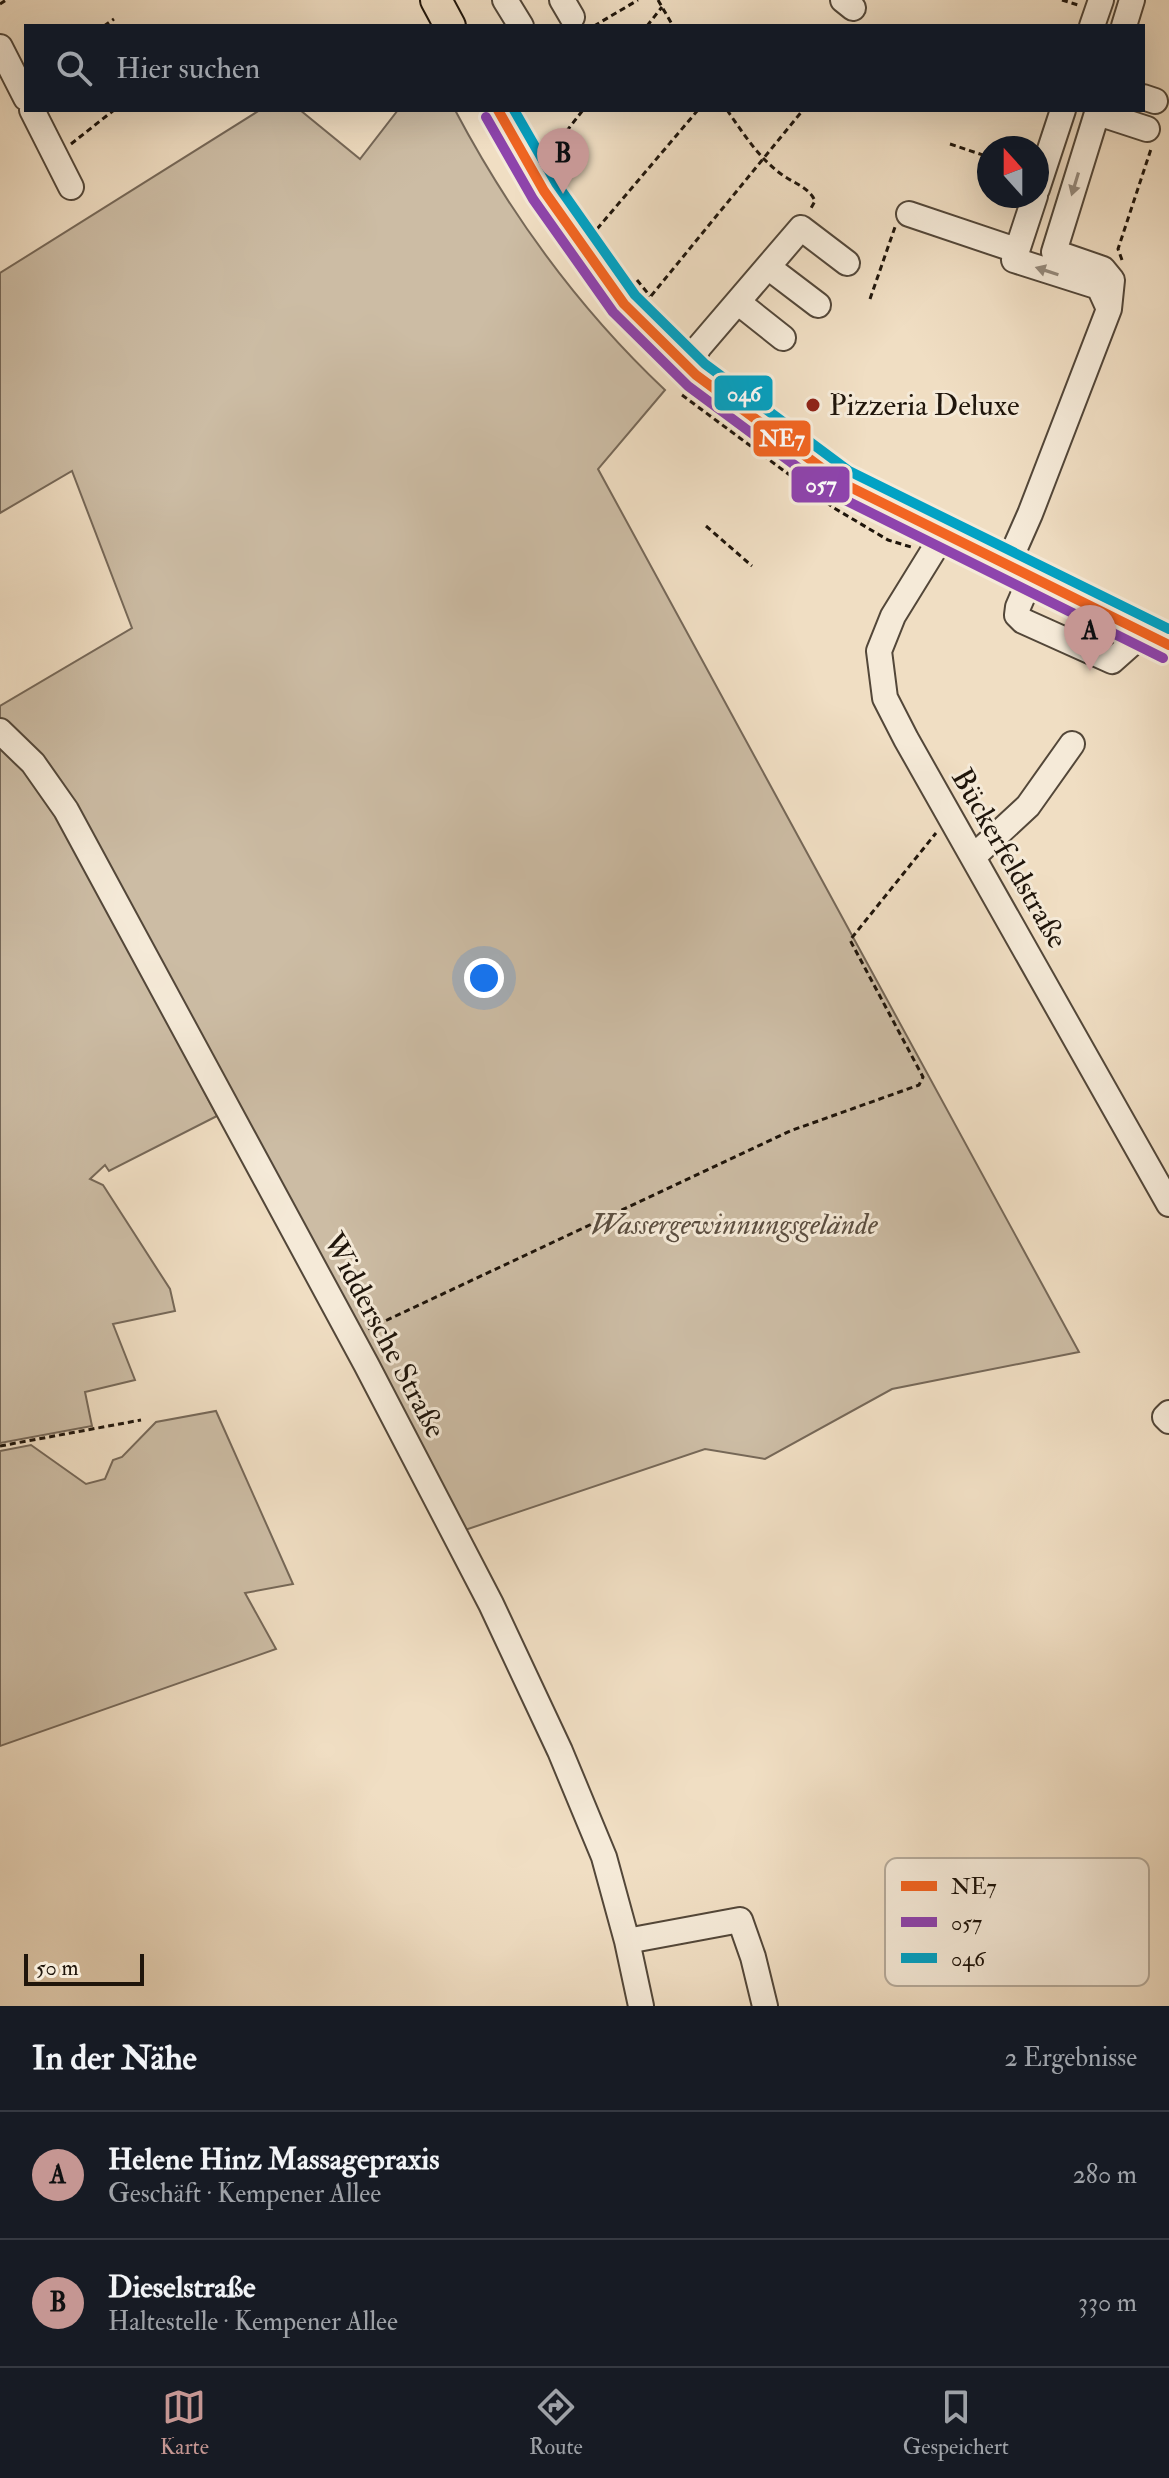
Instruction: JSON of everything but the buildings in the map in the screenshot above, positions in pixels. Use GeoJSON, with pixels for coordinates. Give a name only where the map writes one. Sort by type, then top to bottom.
{"type":"FeatureCollection","features":[{"type":"Feature","properties":{"kind":"main road"},"geometry":{"type":"LineString","coordinates":[[436,0],[449,24]]}},
{"type":"Feature","properties":{"kind":"main road"},"geometry":{"type":"LineString","coordinates":[[499,112],[544,191],[624,304],[687,366],[842,483],[1169,645]]}},
{"type":"Feature","properties":{"kind":"street"},"geometry":{"type":"LineString","coordinates":[[505,0],[520,24]]}},
{"type":"Feature","properties":{"kind":"street"},"geometry":{"type":"LineString","coordinates":[[1093,24],[1101,0]]}},
{"type":"Feature","properties":{"kind":"street"},"geometry":{"type":"LineString","coordinates":[[1125,24],[1132,0]]}},
{"type":"Feature","properties":{"kind":"street"},"geometry":{"type":"LineString","coordinates":[[0,47],[24,94]]}},
{"type":"Feature","properties":{"kind":"street"},"geometry":{"type":"LineString","coordinates":[[33,112],[71,187]]}},
{"type":"Feature","properties":{"kind":"street"},"geometry":{"type":"LineString","coordinates":[[1049,153],[1062,112]]}},
{"type":"Feature","properties":{"kind":"street"},"geometry":{"type":"LineString","coordinates":[[1098,112],[1054,252],[1103,269],[1112,280],[1109,309],[1030,514],[1019,572],[1017,615],[1023,621],[1112,661],[1130,645],[1139,630]]}},
{"type":"Feature","properties":{"kind":"street"},"geometry":{"type":"LineString","coordinates":[[1101,112],[1147,129]]}},
{"type":"Feature","properties":{"kind":"street"},"geometry":{"type":"LineString","coordinates":[[1031,208],[1014,260],[1099,287],[1109,309]]}},
{"type":"Feature","properties":{"kind":"street"},"geometry":{"type":"LineString","coordinates":[[909,214],[1016,250]]}},
{"type":"Feature","properties":{"kind":"street"},"geometry":{"type":"LineString","coordinates":[[687,366],[699,347],[801,228],[847,263]]}},
{"type":"Feature","properties":{"kind":"street"},"geometry":{"type":"LineString","coordinates":[[768,267],[818,305]]}},
{"type":"Feature","properties":{"kind":"street"},"geometry":{"type":"LineString","coordinates":[[739,303],[783,338]]}},
{"type":"Feature","properties":{"kind":"street","name":"Bückerfeldstraße"},"geometry":{"type":"LineString","coordinates":[[943,535],[893,616],[879,651],[885,698],[1169,1204]]}},
{"type":"Feature","properties":{"kind":"street","name":"Widdersche Straße"},"geometry":{"type":"LineString","coordinates":[[0,731],[33,763],[66,810],[351,1337],[491,1604],[560,1751],[604,1857],[641,2006]]}},
{"type":"Feature","properties":{"kind":"street"},"geometry":{"type":"LineString","coordinates":[[973,857],[1028,806],[1072,744]]}},
{"type":"Feature","properties":{"kind":"street"},"geometry":{"type":"LineString","coordinates":[[1169,1413],[1165,1417],[1169,1421]]}},
{"type":"Feature","properties":{"kind":"street"},"geometry":{"type":"LineString","coordinates":[[627,1941],[740,1920],[765,2006]]}},
{"type":"Feature","properties":{"kind":"path"},"geometry":{"type":"LineString","coordinates":[[0,4],[6,0]]}},
{"type":"Feature","properties":{"kind":"path"},"geometry":{"type":"LineString","coordinates":[[576,14],[638,0]]}},
{"type":"Feature","properties":{"kind":"path"},"geometry":{"type":"LineString","coordinates":[[658,0],[672,24]]}},
{"type":"Feature","properties":{"kind":"path"},"geometry":{"type":"LineString","coordinates":[[649,24],[662,7]]}},
{"type":"Feature","properties":{"kind":"path"},"geometry":{"type":"LineString","coordinates":[[107,24],[114,19]]}},
{"type":"Feature","properties":{"kind":"path"},"geometry":{"type":"LineString","coordinates":[[56,156],[111,112]]}},
{"type":"Feature","properties":{"kind":"path"},"geometry":{"type":"LineString","coordinates":[[545,159],[581,112]]}},
{"type":"Feature","properties":{"kind":"path"},"geometry":{"type":"LineString","coordinates":[[595,232],[696,112]]}},
{"type":"Feature","properties":{"kind":"path"},"geometry":{"type":"LineString","coordinates":[[728,112],[763,159],[812,192],[815,201],[801,228]]}},
{"type":"Feature","properties":{"kind":"path"},"geometry":{"type":"LineString","coordinates":[[632,275],[651,296],[801,112]]}},
{"type":"Feature","properties":{"kind":"path"},"geometry":{"type":"LineString","coordinates":[[950,144],[977,153]]}},
{"type":"Feature","properties":{"kind":"path"},"geometry":{"type":"LineString","coordinates":[[870,299],[896,224],[909,214]]}},
{"type":"Feature","properties":{"kind":"path"},"geometry":{"type":"LineString","coordinates":[[706,526],[752,566]]}},
{"type":"Feature","properties":{"kind":"path"},"geometry":{"type":"LineString","coordinates":[[351,1337],[790,1131],[919,1085],[923,1077],[850,940],[936,833],[953,823]]}},
{"type":"Feature","properties":{"kind":"path"},"geometry":{"type":"LineString","coordinates":[[0,1446],[141,1420]]}},
{"type":"Feature","properties":{"kind":"green space","name":"Wassergewinnungsgelände"},"geometry":{"type":"Polygon","coordinates":[[[257,112],[302,112],[360,159],[396,112],[456,112],[499,186],[548,259],[604,327],[665,390],[598,469],[1079,1352],[892,1389],[765,1459],[705,1449],[462,1531],[236,1115],[0,720],[0,706],[132,628],[72,471],[0,513],[0,273],[257,112]]]}},
{"type":"Feature","properties":{"kind":"green space"},"geometry":{"type":"Polygon","coordinates":[[[0,743],[40,790],[86,867],[217,1116],[109,1171],[105,1165],[90,1179],[103,1185],[170,1289],[175,1311],[113,1324],[135,1380],[85,1392],[92,1426],[0,1443],[0,743]]]}},
{"type":"Feature","properties":{"kind":"green space"},"geometry":{"type":"Polygon","coordinates":[[[216,1411],[293,1584],[245,1593],[276,1649],[0,1746],[0,1451],[31,1445],[86,1484],[105,1479],[113,1460],[122,1457],[156,1422],[216,1411]]]}},
{"type":"Feature","properties":{"kind":"transit line","name":"NE7"},"geometry":{"type":"LineString","coordinates":[[499,112],[544,191],[624,304],[696,375],[842,483],[1169,645]]}},
{"type":"Feature","properties":{"kind":"transit line","name":"046"},"geometry":{"type":"LineString","coordinates":[[515,112],[556,183],[635,295],[705,364],[849,471],[1169,629]]}},
{"type":"Feature","properties":{"kind":"transit line","name":"057"},"geometry":{"type":"LineString","coordinates":[[486,117],[533,199],[613,312],[688,386],[835,495],[1163,658]]}},
{"type":"Feature","properties":{"kind":"place","name":"Dieselstraße"},"geometry":{"type":"Point","coordinates":[563,194]}},
{"type":"Feature","properties":{"kind":"place","name":"Pizzeria Deluxe"},"geometry":{"type":"Point","coordinates":[813,405]}},
{"type":"Feature","properties":{"kind":"place","name":"Helene Hinz Massagepraxis"},"geometry":{"type":"Point","coordinates":[1090,671]}}]}
